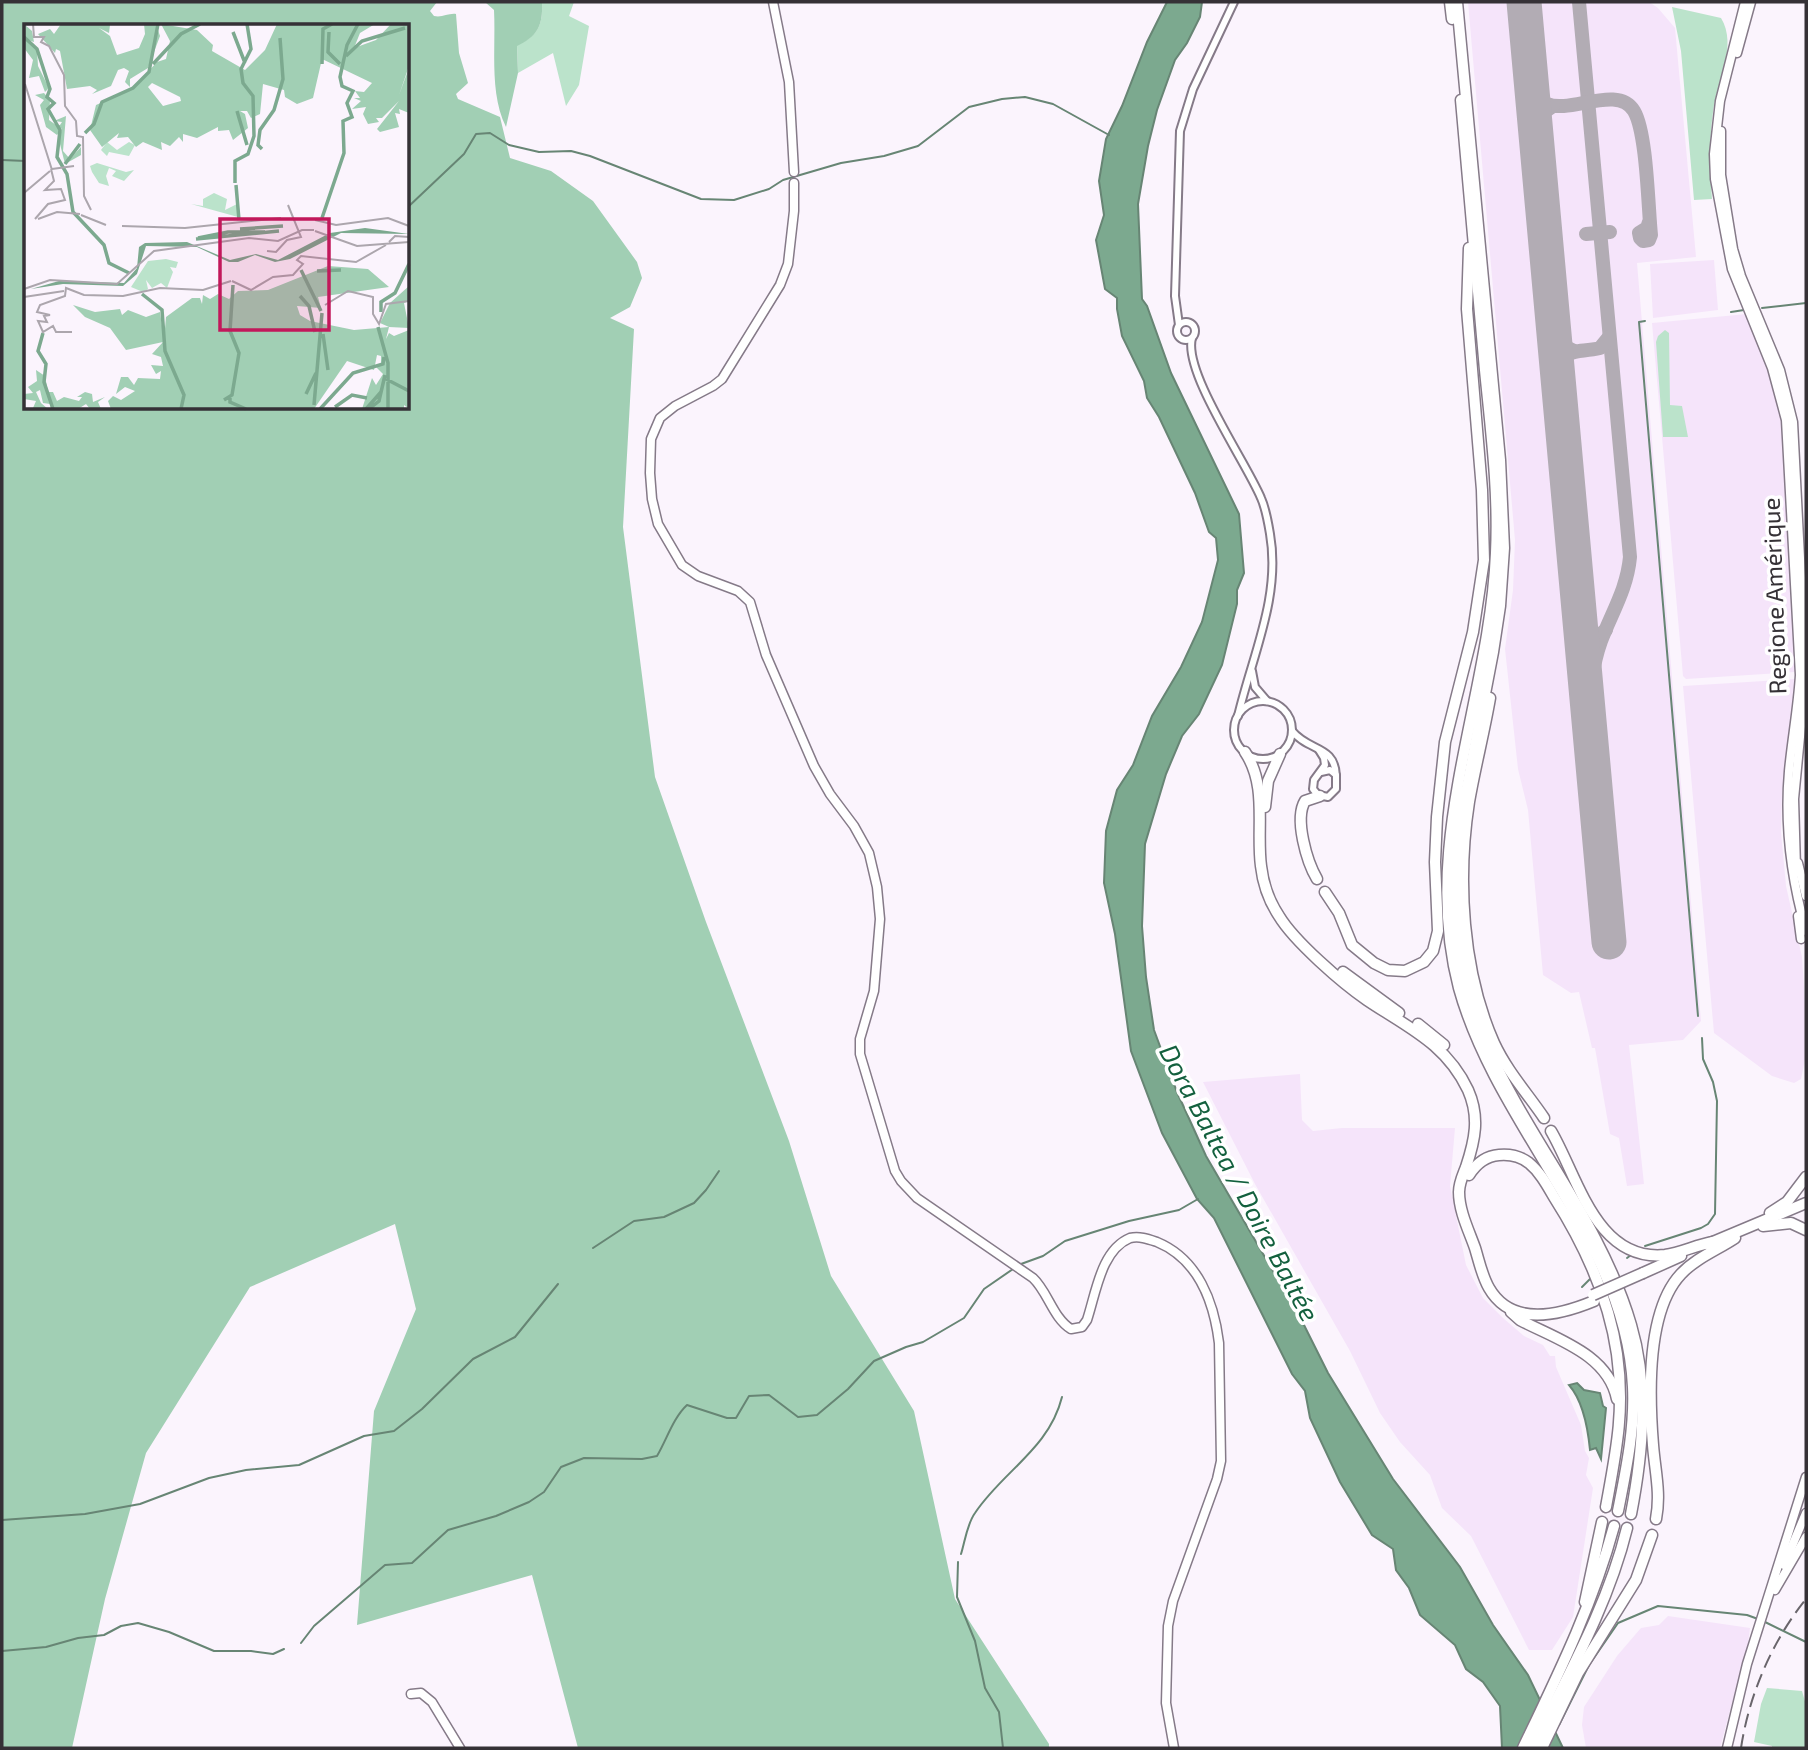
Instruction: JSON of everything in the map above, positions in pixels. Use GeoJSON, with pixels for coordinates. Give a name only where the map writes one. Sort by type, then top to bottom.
{"type":"FeatureCollection","features":[{"type":"Feature","properties":{"kind":"highway"},"geometry":{"type":"LineString","coordinates":[[1450,2],[1494,462],[1497,549],[1491,622],[1450,833],[1447,911],[1454,962],[1476,1037]]}},
{"type":"Feature","properties":{"kind":"highway"},"geometry":{"type":"LineString","coordinates":[[1457,2],[1504,523],[1504,599],[1499,644],[1467,822],[1464,915],[1479,998],[1494,1042],[1513,1077],[1544,1118]]}},
{"type":"Feature","properties":{"kind":"highway"},"geometry":{"type":"LineString","coordinates":[[1325,892],[1339,914],[1349,940],[1356,950],[1374,963],[1394,971],[1412,970],[1429,958],[1436,943],[1436,850],[1445,742],[1473,632],[1484,560],[1482,490],[1467,309],[1469,248],[1465,153]]}},
{"type":"Feature","properties":{"kind":"highway"},"geometry":{"type":"LineString","coordinates":[[1503,576],[1493,652],[1461,807],[1456,845],[1454,905],[1460,959],[1486,1043],[1609,1263],[1631,1326],[1641,1398],[1641,1450],[1631,1514]]}},
{"type":"Feature","properties":{"kind":"highway"},"geometry":{"type":"LineString","coordinates":[[1283,751],[1268,780],[1265,864],[1273,892],[1284,914],[1301,934],[1347,975],[1430,1032],[1449,1050],[1467,1074],[1482,1125],[1464,1192],[1491,1278],[1503,1297],[1526,1308],[1542,1310],[1564,1307],[1593,1298]]}},
{"type":"Feature","properties":{"kind":"highway"},"geometry":{"type":"LineString","coordinates":[[1245,752],[1253,769],[1259,796],[1260,864],[1263,881],[1279,916],[1296,938],[1364,998],[1442,1050],[1455,1066],[1468,1091],[1475,1115],[1476,1132],[1460,1181],[1459,1199],[1489,1288],[1520,1320],[1586,1354],[1603,1368],[1613,1385],[1616,1396],[1617,1441],[1606,1507]]}},
{"type":"Feature","properties":{"kind":"highway"},"geometry":{"type":"LineString","coordinates":[[1317,879],[1307,860],[1301,813],[1306,801],[1320,796]]}},
{"type":"Feature","properties":{"kind":"highway"},"geometry":{"type":"LineString","coordinates":[[1438,909],[1465,1018],[1507,1099],[1604,1270],[1625,1327],[1633,1387],[1633,1427],[1618,1511]]}},
{"type":"Feature","properties":{"kind":"highway"},"geometry":{"type":"LineString","coordinates":[[1551,1131],[1585,1199],[1601,1226],[1615,1240],[1631,1250],[1650,1255],[1676,1253],[1713,1242]]}},
{"type":"Feature","properties":{"kind":"highway"},"geometry":{"type":"LineString","coordinates":[[1469,1175],[1474,1167],[1493,1156],[1518,1157],[1537,1171],[1570,1224],[1594,1270],[1614,1335],[1621,1398],[1620,1434],[1617,1441]]}},
{"type":"Feature","properties":{"kind":"highway"},"geometry":{"type":"LineString","coordinates":[[1743,1229],[1787,1202],[1806,1177]]}},
{"type":"Feature","properties":{"kind":"highway"},"geometry":{"type":"LineString","coordinates":[[1644,1276],[1713,1242],[1805,1204]]}},
{"type":"Feature","properties":{"kind":"highway"},"geometry":{"type":"LineString","coordinates":[[1500,1302],[1521,1313],[1543,1316],[1563,1312],[1763,1226],[1787,1212]]}},
{"type":"Feature","properties":{"kind":"highway"},"geometry":{"type":"LineString","coordinates":[[1763,1226],[1791,1223],[1806,1230]]}},
{"type":"Feature","properties":{"kind":"highway"},"geometry":{"type":"LineString","coordinates":[[1656,1520],[1659,1493],[1651,1418],[1657,1319],[1668,1292],[1681,1274],[1735,1238]]}},
{"type":"Feature","properties":{"kind":"highway"},"geometry":{"type":"LineString","coordinates":[[1576,1636],[1602,1522]]}},
{"type":"Feature","properties":{"kind":"highway"},"geometry":{"type":"LineString","coordinates":[[1522,1748],[1576,1636],[1601,1574],[1614,1526]]}},
{"type":"Feature","properties":{"kind":"highway"},"geometry":{"type":"LineString","coordinates":[[1532,1748],[1575,1661],[1614,1572],[1627,1528]]}},
{"type":"Feature","properties":{"kind":"highway"},"geometry":{"type":"LineString","coordinates":[[1542,1748],[1578,1674],[1636,1580],[1652,1535]]}},
{"type":"Feature","properties":{"kind":"main road"},"geometry":{"type":"LineString","coordinates":[[773,2],[789,82],[794,172]]}},
{"type":"Feature","properties":{"kind":"main road"},"geometry":{"type":"LineString","coordinates":[[1745,2],[1720,101],[1714,154],[1716,189],[1726,245],[1735,279],[1750,305]]}},
{"type":"Feature","properties":{"kind":"main road"},"geometry":{"type":"LineString","coordinates":[[1750,305],[1733,249],[1720,156],[1727,97],[1751,2]]}},
{"type":"Feature","properties":{"kind":"main road"},"geometry":{"type":"LineString","coordinates":[[794,183],[788,264],[780,285],[722,379],[675,406],[660,418],[651,439],[652,499],[661,530],[682,565],[698,576],[738,592],[750,602],[766,655],[814,766],[869,853],[877,887],[880,919],[874,991],[860,1039],[860,1054],[895,1171],[901,1181],[917,1198],[1026,1273],[1043,1289],[1065,1325],[1076,1329],[1087,1320],[1112,1251],[1130,1238],[1148,1239],[1172,1250],[1190,1265],[1200,1280],[1213,1313],[1219,1343],[1221,1461],[1170,1614],[1166,1703],[1174,1748]]}},
{"type":"Feature","properties":{"kind":"main road","name":"Regione Amérique"},"geometry":{"type":"LineString","coordinates":[[1750,305],[1780,370],[1794,431],[1806,675],[1795,774],[1794,839]]}},
{"type":"Feature","properties":{"kind":"main road","name":"Regione Amérique"},"geometry":{"type":"LineString","coordinates":[[1750,305],[1779,387],[1788,433],[1800,675],[1787,797],[1787,833],[1803,935]]}},
{"type":"Feature","properties":{"kind":"main road"},"geometry":{"type":"LineString","coordinates":[[1794,839],[1806,896]]}},
{"type":"Feature","properties":{"kind":"main road"},"geometry":{"type":"LineString","coordinates":[[1794,839],[1798,883],[1806,915]]}},
{"type":"Feature","properties":{"kind":"main road"},"geometry":{"type":"LineString","coordinates":[[1767,1605],[1806,1477]]}},
{"type":"Feature","properties":{"kind":"main road"},"geometry":{"type":"LineString","coordinates":[[1772,1590],[1806,1513]]}},
{"type":"Feature","properties":{"kind":"main road"},"geometry":{"type":"LineString","coordinates":[[1727,1748],[1763,1614],[1806,1536]]}},
{"type":"Feature","properties":{"kind":"main road"},"geometry":{"type":"LineString","coordinates":[[411,1694],[421,1693],[432,1702],[460,1748]]}},
{"type":"Feature","properties":{"kind":"street"},"geometry":{"type":"LineString","coordinates":[[1234,2],[1194,89],[1180,131],[1175,296],[1182,323],[1177,333],[1192,356],[1200,383],[1262,500],[1270,534],[1274,566],[1272,593],[1235,725],[1235,737],[1245,752],[1262,759],[1296,743],[1305,743]]}},
{"type":"Feature","properties":{"kind":"street"},"geometry":{"type":"LineString","coordinates":[[794,172],[794,183]]}},
{"type":"Feature","properties":{"kind":"street"},"geometry":{"type":"LineString","coordinates":[[1182,323],[1195,328],[1192,356]]}},
{"type":"Feature","properties":{"kind":"street"},"geometry":{"type":"LineString","coordinates":[[1183,341],[1192,338]]}},
{"type":"Feature","properties":{"kind":"street"},"geometry":{"type":"LineString","coordinates":[[1251,668],[1255,687],[1269,702],[1287,713],[1292,731],[1305,743],[1326,752],[1333,760],[1336,778],[1334,792],[1328,797],[1320,796],[1313,785],[1325,762],[1319,750]]}},
{"type":"Feature","properties":{"kind":"street"},"geometry":{"type":"LineString","coordinates":[[1238,716],[1254,703],[1269,702]]}},
{"type":"Feature","properties":{"kind":"street"},"geometry":{"type":"LineString","coordinates":[[1283,751],[1292,731]]}},
{"type":"Feature","properties":{"kind":"street"},"geometry":{"type":"LineString","coordinates":[[1321,772],[1331,770],[1336,778]]}},
{"type":"Feature","properties":{"kind":"shaded area"},"geometry":{"type":"Polygon","coordinates":[[[2,2],[437,2],[430,11],[434,16],[456,14],[459,53],[468,83],[456,94],[458,99],[500,117],[510,158],[551,171],[593,201],[637,262],[642,278],[630,307],[610,318],[634,329],[623,527],[655,777],[706,922],[789,1141],[831,1276],[914,1411],[955,1599],[1049,1744],[1049,1748],[578,1748],[532,1575],[357,1625],[374,1411],[416,1309],[395,1224],[250,1287],[146,1453],[105,1599],[72,1748],[2,1748],[2,2]]]}},
{"type":"Feature","properties":{"kind":"shaded area"},"geometry":{"type":"Polygon","coordinates":[[[485,2],[542,2],[538,29],[517,46],[518,73],[506,127],[495,85],[494,10],[485,2]]]}},
{"type":"Feature","properties":{"kind":"shaded area"},"geometry":{"type":"Polygon","coordinates":[[[542,2],[574,2],[569,16],[589,26],[579,85],[566,106],[553,53],[518,73],[517,45],[530,38],[538,29],[542,2]]]}},
{"type":"Feature","properties":{"kind":"shaded area"},"geometry":{"type":"Polygon","coordinates":[[[1167,2],[1202,2],[1200,17],[1175,60],[1157,110],[1148,146],[1138,204],[1142,299],[1147,306],[1171,373],[1239,514],[1244,573],[1237,590],[1237,604],[1222,665],[1199,714],[1182,736],[1166,774],[1145,844],[1142,926],[1154,1030],[1177,1092],[1206,1156],[1301,1319],[1328,1373],[1393,1479],[1460,1567],[1493,1625],[1528,1675],[1563,1748],[1502,1748],[1500,1706],[1483,1682],[1466,1669],[1455,1645],[1420,1615],[1409,1588],[1396,1570],[1393,1549],[1372,1535],[1340,1482],[1310,1418],[1305,1391],[1292,1374],[1214,1218],[1197,1199],[1162,1133],[1131,1051],[1115,934],[1104,883],[1106,831],[1117,790],[1133,765],[1152,716],[1181,667],[1202,622],[1218,560],[1216,538],[1209,532],[1195,493],[1159,417],[1147,398],[1144,381],[1122,336],[1117,298],[1105,289],[1096,240],[1104,215],[1099,181],[1106,139],[1167,2]]]}},
{"type":"Feature","properties":{"kind":"shaded area"},"geometry":{"type":"Polygon","coordinates":[[[1468,2],[1649,2],[1658,8],[1675,28],[1696,257],[1637,263],[1701,1021],[1683,1040],[1629,1045],[1644,1184],[1627,1186],[1619,1138],[1610,1134],[1595,1048],[1592,1048],[1579,992],[1571,993],[1543,975],[1528,810],[1518,769],[1505,649],[1513,590],[1515,540],[1468,2]]]}},
{"type":"Feature","properties":{"kind":"shaded area"},"geometry":{"type":"Polygon","coordinates":[[[1672,7],[1721,18],[1726,29],[1727,52],[1712,123],[1712,199],[1694,200],[1681,51],[1672,7]]]}},
{"type":"Feature","properties":{"kind":"shaded area"},"geometry":{"type":"Polygon","coordinates":[[[1714,260],[1718,310],[1653,318],[1650,264],[1714,260]]]}},
{"type":"Feature","properties":{"kind":"shaded area"},"geometry":{"type":"Polygon","coordinates":[[[1747,314],[1761,345],[1785,415],[1797,669],[1794,672],[1686,679],[1683,676],[1652,323],[1747,314]]]}},
{"type":"Feature","properties":{"kind":"shaded area"},"geometry":{"type":"Polygon","coordinates":[[[1665,330],[1669,333],[1670,405],[1682,406],[1688,437],[1663,437],[1656,342],[1665,330]]]}},
{"type":"Feature","properties":{"kind":"shaded area"},"geometry":{"type":"Polygon","coordinates":[[[1795,679],[1797,683],[1782,790],[1781,832],[1786,886],[1802,957],[1806,1018],[1806,1055],[1801,1079],[1794,1083],[1772,1076],[1714,1033],[1683,686],[1795,679]]]}},
{"type":"Feature","properties":{"kind":"shaded area"},"geometry":{"type":"Polygon","coordinates":[[[1300,1074],[1302,1120],[1313,1131],[1342,1128],[1455,1128],[1450,1186],[1466,1265],[1483,1298],[1524,1336],[1543,1345],[1550,1356],[1555,1356],[1556,1367],[1581,1425],[1585,1451],[1589,1458],[1586,1475],[1593,1488],[1573,1617],[1552,1650],[1529,1650],[1471,1536],[1442,1508],[1430,1475],[1400,1442],[1380,1413],[1350,1351],[1255,1184],[1203,1082],[1300,1074]]]}},
{"type":"Feature","properties":{"kind":"shaded area"},"geometry":{"type":"Polygon","coordinates":[[[1577,1383],[1584,1390],[1600,1393],[1606,1408],[1601,1459],[1596,1448],[1590,1450],[1581,1407],[1569,1385],[1577,1383]]]}},
{"type":"Feature","properties":{"kind":"shaded area"},"geometry":{"type":"Polygon","coordinates":[[[1668,1616],[1750,1628],[1720,1748],[1586,1748],[1582,1725],[1584,1707],[1617,1656],[1641,1628],[1659,1625],[1668,1616]]]}},
{"type":"Feature","properties":{"kind":"shaded area"},"geometry":{"type":"Polygon","coordinates":[[[1767,1688],[1802,1691],[1806,1705],[1806,1748],[1772,1748],[1754,1742],[1767,1688]]]}},
{"type":"Feature","properties":{"kind":"waterway"},"geometry":{"type":"LineString","coordinates":[[410,205],[464,154],[476,134],[490,133],[509,145],[539,152],[571,151],[590,156],[701,199],[734,200],[769,189],[783,180],[841,163],[884,156],[918,146],[969,107],[1002,99],[1025,97],[1053,104],[1109,135]]}},
{"type":"Feature","properties":{"kind":"waterway"},"geometry":{"type":"LineString","coordinates":[[2,160],[24,161]]}},
{"type":"Feature","properties":{"kind":"waterway"},"geometry":{"type":"LineString","coordinates":[[1762,308],[1806,303]]}},
{"type":"Feature","properties":{"kind":"waterway"},"geometry":{"type":"LineString","coordinates":[[1731,312],[1744,310]]}},
{"type":"Feature","properties":{"kind":"waterway"},"geometry":{"type":"LineString","coordinates":[[1645,321],[1639,322],[1698,1016]]}},
{"type":"Feature","properties":{"kind":"waterway"},"geometry":{"type":"LineString","coordinates":[[1645,1246],[1701,1228],[1708,1224],[1715,1214],[1717,1101],[1713,1082],[1703,1059],[1702,1038]]}},
{"type":"Feature","properties":{"kind":"waterway"},"geometry":{"type":"LineString","coordinates":[[593,1248],[634,1221],[664,1217],[694,1203],[719,1171]]}},
{"type":"Feature","properties":{"kind":"waterway"},"geometry":{"type":"LineString","coordinates":[[1021,1264],[1043,1256],[1065,1241],[1129,1221],[1179,1210],[1198,1199]]}},
{"type":"Feature","properties":{"kind":"waterway"},"geometry":{"type":"LineString","coordinates":[[1627,1258],[1631,1255]]}},
{"type":"Feature","properties":{"kind":"waterway"},"geometry":{"type":"LineString","coordinates":[[301,1643],[314,1626],[385,1565],[412,1563],[448,1530],[496,1516],[529,1502],[544,1492],[561,1467],[584,1458],[642,1459],[657,1456],[674,1422],[687,1405],[727,1418],[736,1418],[749,1396],[769,1395],[798,1417],[817,1415],[848,1389],[874,1361],[923,1342],[964,1318],[984,1289],[1013,1269]]}},
{"type":"Feature","properties":{"kind":"waterway"},"geometry":{"type":"LineString","coordinates":[[1582,1287],[1590,1279]]}},
{"type":"Feature","properties":{"kind":"waterway"},"geometry":{"type":"LineString","coordinates":[[2,1520],[85,1514],[140,1504],[209,1478],[246,1470],[299,1465],[364,1436],[394,1431],[422,1409],[473,1359],[515,1337],[558,1284]]}},
{"type":"Feature","properties":{"kind":"waterway"},"geometry":{"type":"LineString","coordinates":[[961,1554],[972,1517],[1047,1431],[1062,1397]]}},
{"type":"Feature","properties":{"kind":"waterway"},"geometry":{"type":"LineString","coordinates":[[958,1562],[957,1597],[975,1641],[985,1688],[999,1712],[1003,1748]]}},
{"type":"Feature","properties":{"kind":"waterway"},"geometry":{"type":"LineString","coordinates":[[1559,1725],[1589,1665],[1618,1623],[1658,1606],[1747,1615],[1758,1619]]}},
{"type":"Feature","properties":{"kind":"waterway"},"geometry":{"type":"LineString","coordinates":[[1763,1621],[1806,1642]]}},
{"type":"Feature","properties":{"kind":"waterway"},"geometry":{"type":"LineString","coordinates":[[2,1651],[46,1647],[78,1638],[104,1635],[121,1626],[138,1623],[169,1632],[214,1651],[273,1654],[284,1649]]}},
{"type":"Feature","properties":{"kind":"taxiway"},"geometry":{"type":"LineString","coordinates":[[1579,2],[1630,557],[1622,590],[1595,660],[1589,718]]}},
{"type":"Feature","properties":{"kind":"taxiway"},"geometry":{"type":"LineString","coordinates":[[1532,89],[1540,100],[1557,106],[1606,100],[1627,103],[1638,121],[1644,153],[1651,235],[1649,240],[1643,241],[1639,233],[1647,228],[1649,222]]}},
{"type":"Feature","properties":{"kind":"taxiway"},"geometry":{"type":"LineString","coordinates":[[1536,131],[1540,115],[1553,106]]}},
{"type":"Feature","properties":{"kind":"taxiway"},"geometry":{"type":"LineString","coordinates":[[1586,234],[1610,232]]}},
{"type":"Feature","properties":{"kind":"taxiway"},"geometry":{"type":"LineString","coordinates":[[1554,330],[1560,344],[1574,351]]}},
{"type":"Feature","properties":{"kind":"taxiway"},"geometry":{"type":"LineString","coordinates":[[1558,376],[1568,355],[1600,348],[1609,337]]}},
{"type":"Feature","properties":{"kind":"taxiway"},"geometry":{"type":"LineString","coordinates":[[1579,614],[1589,634],[1597,636],[1606,630]]}},
{"type":"Feature","properties":{"kind":"runway"},"geometry":{"type":"LineString","coordinates":[[1524,2],[1609,942]]}},
{"type":"Feature","properties":{"kind":"railway"},"geometry":{"type":"LineString","coordinates":[[1741,1748],[1750,1708],[1764,1669],[1783,1633],[1806,1599]]}},
{"type":"Feature","properties":{"kind":"water label","name":"Dora Baltea / Doire Baltée"},"geometry":{"type":"Point","coordinates":[1239,1183]}}]}
